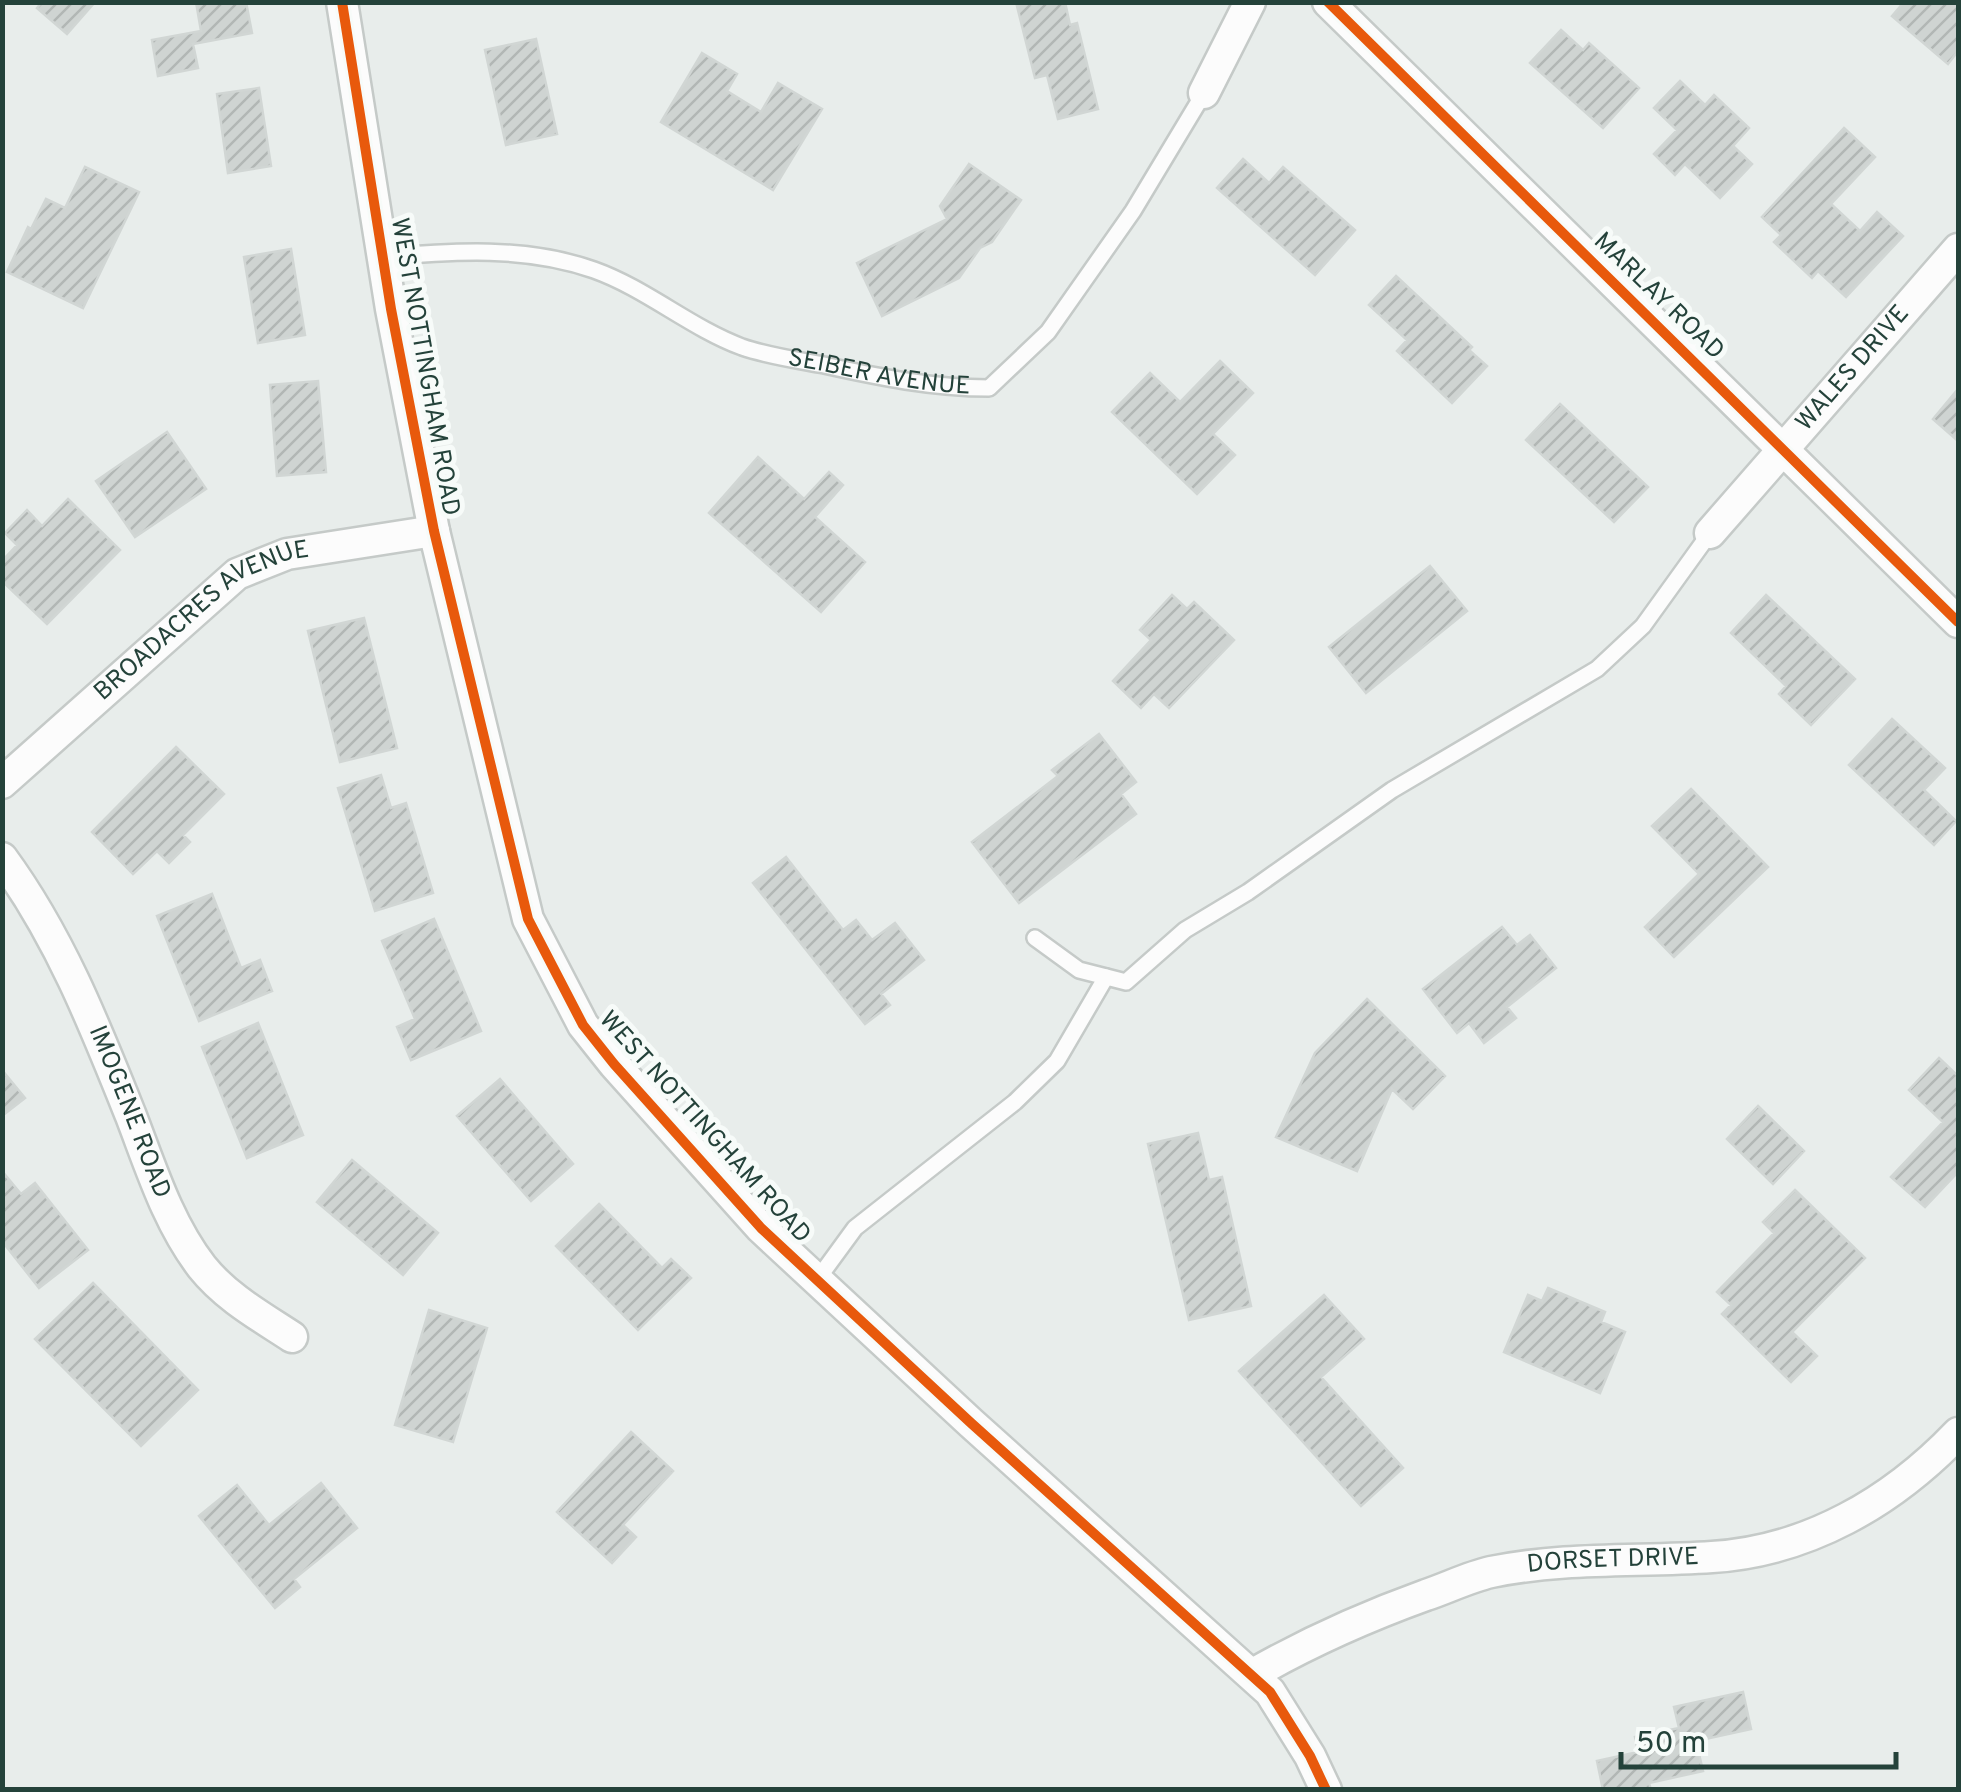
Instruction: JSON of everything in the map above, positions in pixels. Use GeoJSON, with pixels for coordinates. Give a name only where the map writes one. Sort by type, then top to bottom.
{"type":"FeatureCollection","features":[{"type":"Feature","properties":{"kind":"street","name":"WEST NOTTINGHAM ROAD"},"geometry":{"type":"LineString","coordinates":[[342,2],[383,257],[434,531],[528,919],[582,1024],[761,1228],[971,1423],[1253,1674],[1270,1692],[1326,1790]]}},
{"type":"Feature","properties":{"kind":"street","name":"SEIBER AVENUE"},"geometry":{"type":"LineString","coordinates":[[1204,93],[1250,2]]}},
{"type":"Feature","properties":{"kind":"street","name":"MARLAY ROAD"},"geometry":{"type":"LineString","coordinates":[[1328,2],[1958,622]]}},
{"type":"Feature","properties":{"kind":"street","name":"WALES DRIVE"},"geometry":{"type":"LineString","coordinates":[[1710,534],[1958,249]]}},
{"type":"Feature","properties":{"kind":"street","name":"BROADACRES AVENUE"},"geometry":{"type":"LineString","coordinates":[[2,783],[237,574],[287,554],[434,531]]}},
{"type":"Feature","properties":{"kind":"street","name":"IMOGENE ROAD"},"geometry":{"type":"LineString","coordinates":[[2,858],[47,928],[86,1006],[174,1223],[202,1266],[225,1292],[292,1337]]}},
{"type":"Feature","properties":{"kind":"street","name":"DORSET DRIVE"},"geometry":{"type":"LineString","coordinates":[[1253,1674],[1306,1643],[1488,1573],[1555,1562],[1714,1557],[1762,1550],[1819,1533],[1876,1503],[1935,1458],[1958,1434]]}},
{"type":"Feature","properties":{"kind":"lane","name":"SEIBER AVENUE"},"geometry":{"type":"LineString","coordinates":[[383,257],[458,250],[546,259],[591,269],[634,287],[696,326],[743,347],[950,388],[989,388],[1048,332],[1133,211],[1204,93]]}},
{"type":"Feature","properties":{"kind":"lane"},"geometry":{"type":"LineString","coordinates":[[1035,938],[1079,970],[1126,982],[1185,930],[1260,884],[1392,790],[1598,669],[1643,626],[1710,534]]}},
{"type":"Feature","properties":{"kind":"lane"},"geometry":{"type":"LineString","coordinates":[[817,1280],[855,1228],[1014,1102],[1058,1061],[1106,976]]}},
{"type":"Feature","properties":{"kind":"building"},"geometry":{"type":"Polygon","coordinates":[[[42,2],[95,2],[67,34],[37,8],[42,2]]]}},
{"type":"Feature","properties":{"kind":"building"},"geometry":{"type":"Polygon","coordinates":[[[196,2],[246,2],[252,33],[193,44],[198,68],[158,76],[152,40],[201,31],[196,2]]]}},
{"type":"Feature","properties":{"kind":"building"},"geometry":{"type":"Polygon","coordinates":[[[1016,2],[1065,2],[1070,25],[1077,23],[1098,109],[1058,119],[1047,75],[1035,78],[1016,2]]]}},
{"type":"Feature","properties":{"kind":"building"},"geometry":{"type":"Polygon","coordinates":[[[1904,2],[1958,2],[1958,51],[1948,64],[1892,16],[1904,2]]]}},
{"type":"Feature","properties":{"kind":"building"},"geometry":{"type":"Polygon","coordinates":[[[1561,30],[1583,50],[1589,43],[1639,88],[1603,128],[1530,63],[1561,30]]]}},
{"type":"Feature","properties":{"kind":"building"},"geometry":{"type":"Polygon","coordinates":[[[536,39],[557,134],[506,145],[485,50],[536,39]]]}},
{"type":"Feature","properties":{"kind":"building"},"geometry":{"type":"Polygon","coordinates":[[[702,53],[737,74],[727,91],[761,112],[778,83],[822,109],[773,190],[661,122],[702,53]]]}},
{"type":"Feature","properties":{"kind":"building"},"geometry":{"type":"Polygon","coordinates":[[[1680,81],[1705,105],[1714,95],[1749,128],[1733,146],[1752,164],[1720,198],[1685,164],[1675,175],[1654,154],[1677,130],[1654,108],[1680,81]]]}},
{"type":"Feature","properties":{"kind":"building"},"geometry":{"type":"Polygon","coordinates":[[[259,88],[271,166],[228,173],[217,94],[259,88]]]}},
{"type":"Feature","properties":{"kind":"building"},"geometry":{"type":"Polygon","coordinates":[[[1844,128],[1875,157],[1831,204],[1860,231],[1877,212],[1903,236],[1846,297],[1818,271],[1812,278],[1774,242],[1781,235],[1762,217],[1844,128]]]}},
{"type":"Feature","properties":{"kind":"building"},"geometry":{"type":"Polygon","coordinates":[[[1243,159],[1269,183],[1283,167],[1355,230],[1315,275],[1217,188],[1243,159]]]}},
{"type":"Feature","properties":{"kind":"building"},"geometry":{"type":"Polygon","coordinates":[[[969,164],[1021,200],[992,242],[980,248],[959,278],[882,316],[857,263],[947,219],[940,206],[969,164]]]}},
{"type":"Feature","properties":{"kind":"building"},"geometry":{"type":"Polygon","coordinates":[[[85,167],[139,192],[83,308],[7,272],[46,199],[65,208],[85,167]]]}},
{"type":"Feature","properties":{"kind":"building"},"geometry":{"type":"Polygon","coordinates":[[[291,249],[305,335],[258,343],[244,257],[291,249]]]}},
{"type":"Feature","properties":{"kind":"building"},"geometry":{"type":"Polygon","coordinates":[[[1396,276],[1487,366],[1452,403],[1397,351],[1407,340],[1369,305],[1396,276]]]}},
{"type":"Feature","properties":{"kind":"building"},"geometry":{"type":"Polygon","coordinates":[[[1220,361],[1253,393],[1213,434],[1235,455],[1197,494],[1112,412],[1150,373],[1180,402],[1220,361]]]}},
{"type":"Feature","properties":{"kind":"building"},"geometry":{"type":"Polygon","coordinates":[[[318,381],[326,472],[277,476],[270,385],[318,381]]]}},
{"type":"Feature","properties":{"kind":"building"},"geometry":{"type":"Polygon","coordinates":[[[1958,389],[1958,441],[1933,419],[1958,389]]]}},
{"type":"Feature","properties":{"kind":"building"},"geometry":{"type":"Polygon","coordinates":[[[1560,404],[1648,487],[1614,522],[1526,440],[1560,404]]]}},
{"type":"Feature","properties":{"kind":"building"},"geometry":{"type":"Polygon","coordinates":[[[167,432],[206,489],[135,537],[96,481],[167,432]]]}},
{"type":"Feature","properties":{"kind":"building"},"geometry":{"type":"Polygon","coordinates":[[[758,457],[804,499],[829,472],[843,485],[815,517],[865,562],[821,612],[709,513],[758,457]]]}},
{"type":"Feature","properties":{"kind":"building"},"geometry":{"type":"Polygon","coordinates":[[[68,499],[120,550],[47,624],[2,581],[2,561],[17,545],[5,533],[27,510],[42,526],[68,499]]]}},
{"type":"Feature","properties":{"kind":"building"},"geometry":{"type":"Polygon","coordinates":[[[1430,566],[1467,611],[1366,693],[1329,647],[1430,566]]]}},
{"type":"Feature","properties":{"kind":"building"},"geometry":{"type":"Polygon","coordinates":[[[1172,595],[1187,609],[1194,602],[1234,640],[1169,708],[1154,694],[1141,708],[1113,681],[1151,640],[1140,630],[1172,595]]]}},
{"type":"Feature","properties":{"kind":"building"},"geometry":{"type":"Polygon","coordinates":[[[1766,595],[1855,679],[1811,725],[1779,694],[1786,686],[1731,633],[1766,595]]]}},
{"type":"Feature","properties":{"kind":"building"},"geometry":{"type":"Polygon","coordinates":[[[364,618],[397,748],[340,762],[308,631],[364,618]]]}},
{"type":"Feature","properties":{"kind":"building"},"geometry":{"type":"Polygon","coordinates":[[[1892,719],[1945,768],[1924,790],[1956,821],[1934,845],[1849,765],[1892,719]]]}},
{"type":"Feature","properties":{"kind":"building"},"geometry":{"type":"Polygon","coordinates":[[[1099,734],[1136,782],[1121,794],[1136,814],[1019,903],[972,842],[1058,776],[1052,770],[1099,734]]]}},
{"type":"Feature","properties":{"kind":"building"},"geometry":{"type":"Polygon","coordinates":[[[176,747],[224,794],[183,835],[190,842],[169,863],[157,851],[133,874],[92,832],[176,747]]]}},
{"type":"Feature","properties":{"kind":"building"},"geometry":{"type":"Polygon","coordinates":[[[381,775],[391,808],[406,803],[433,893],[375,911],[338,788],[381,775]]]}},
{"type":"Feature","properties":{"kind":"building"},"geometry":{"type":"Polygon","coordinates":[[[1691,789],[1768,867],[1674,957],[1645,927],[1699,874],[1652,826],[1691,789]]]}},
{"type":"Feature","properties":{"kind":"building"},"geometry":{"type":"Polygon","coordinates":[[[786,857],[843,930],[856,920],[872,940],[895,923],[924,960],[881,994],[890,1005],[865,1024],[753,883],[786,857]]]}},
{"type":"Feature","properties":{"kind":"building"},"geometry":{"type":"Polygon","coordinates":[[[212,894],[241,968],[260,960],[272,991],[199,1021],[157,916],[212,894]]]}},
{"type":"Feature","properties":{"kind":"building"},"geometry":{"type":"Polygon","coordinates":[[[434,919],[481,1031],[411,1060],[397,1027],[415,1019],[382,941],[434,919]]]}},
{"type":"Feature","properties":{"kind":"building"},"geometry":{"type":"Polygon","coordinates":[[[1502,927],[1517,945],[1530,935],[1556,968],[1507,1007],[1516,1018],[1484,1043],[1469,1023],[1457,1033],[1423,989],[1502,927]]]}},
{"type":"Feature","properties":{"kind":"building"},"geometry":{"type":"Polygon","coordinates":[[[1367,999],[1445,1076],[1413,1109],[1392,1089],[1357,1171],[1276,1137],[1315,1053],[1367,999]]]}},
{"type":"Feature","properties":{"kind":"building"},"geometry":{"type":"Polygon","coordinates":[[[258,1023],[303,1135],[247,1158],[202,1047],[258,1023]]]}},
{"type":"Feature","properties":{"kind":"building"},"geometry":{"type":"Polygon","coordinates":[[[1939,1058],[1958,1076],[1958,1172],[1925,1207],[1891,1177],[1943,1122],[1909,1090],[1939,1058]]]}},
{"type":"Feature","properties":{"kind":"building"},"geometry":{"type":"Polygon","coordinates":[[[2,1070],[25,1098],[2,1116],[2,1070]]]}},
{"type":"Feature","properties":{"kind":"building"},"geometry":{"type":"Polygon","coordinates":[[[500,1079],[573,1164],[531,1201],[457,1116],[500,1079]]]}},
{"type":"Feature","properties":{"kind":"building"},"geometry":{"type":"Polygon","coordinates":[[[1758,1106],[1804,1151],[1773,1184],[1727,1139],[1758,1106]]]}},
{"type":"Feature","properties":{"kind":"building"},"geometry":{"type":"Polygon","coordinates":[[[1198,1133],[1209,1180],[1222,1177],[1251,1306],[1189,1320],[1148,1144],[1198,1133]]]}},
{"type":"Feature","properties":{"kind":"building"},"geometry":{"type":"Polygon","coordinates":[[[352,1160],[438,1233],[403,1275],[317,1202],[352,1160]]]}},
{"type":"Feature","properties":{"kind":"building"},"geometry":{"type":"Polygon","coordinates":[[[2,1171],[21,1194],[35,1183],[88,1250],[39,1288],[2,1241],[2,1171]]]}},
{"type":"Feature","properties":{"kind":"building"},"geometry":{"type":"Polygon","coordinates":[[[1795,1190],[1865,1258],[1792,1332],[1817,1356],[1791,1382],[1722,1314],[1731,1305],[1717,1292],[1774,1233],[1763,1222],[1795,1190]]]}},
{"type":"Feature","properties":{"kind":"building"},"geometry":{"type":"Polygon","coordinates":[[[599,1204],[662,1268],[671,1259],[691,1278],[638,1330],[556,1246],[599,1204]]]}},
{"type":"Feature","properties":{"kind":"building"},"geometry":{"type":"Polygon","coordinates":[[[93,1283],[198,1390],[141,1446],[35,1339],[93,1283]]]}},
{"type":"Feature","properties":{"kind":"building"},"geometry":{"type":"Polygon","coordinates":[[[1548,1288],[1605,1312],[1601,1322],[1625,1332],[1600,1393],[1504,1352],[1528,1295],[1542,1301],[1548,1288]]]}},
{"type":"Feature","properties":{"kind":"building"},"geometry":{"type":"Polygon","coordinates":[[[1324,1295],[1364,1339],[1321,1377],[1403,1468],[1361,1506],[1239,1371],[1324,1295]]]}},
{"type":"Feature","properties":{"kind":"building"},"geometry":{"type":"Polygon","coordinates":[[[429,1310],[487,1328],[453,1442],[395,1425],[429,1310]]]}},
{"type":"Feature","properties":{"kind":"building"},"geometry":{"type":"Polygon","coordinates":[[[631,1432],[673,1471],[623,1525],[636,1537],[612,1563],[557,1512],[631,1432]]]}},
{"type":"Feature","properties":{"kind":"building"},"geometry":{"type":"Polygon","coordinates":[[[321,1483],[357,1528],[294,1579],[300,1587],[275,1608],[199,1516],[237,1485],[269,1525],[321,1483]]]}},
{"type":"Feature","properties":{"kind":"building"},"geometry":{"type":"Polygon","coordinates":[[[1743,1692],[1751,1729],[1696,1741],[1703,1771],[1649,1783],[1651,1790],[1603,1790],[1597,1761],[1638,1752],[1635,1737],[1679,1728],[1674,1707],[1743,1692]]]}},
{"type":"Feature","properties":{"kind":"cycle path"},"geometry":{"type":"LineString","coordinates":[[342,2],[391,309],[434,531],[528,919],[583,1025],[761,1228],[1270,1692],[1326,1790]]}},
{"type":"Feature","properties":{"kind":"cycle path"},"geometry":{"type":"LineString","coordinates":[[1328,2],[1958,622]]}}]}
